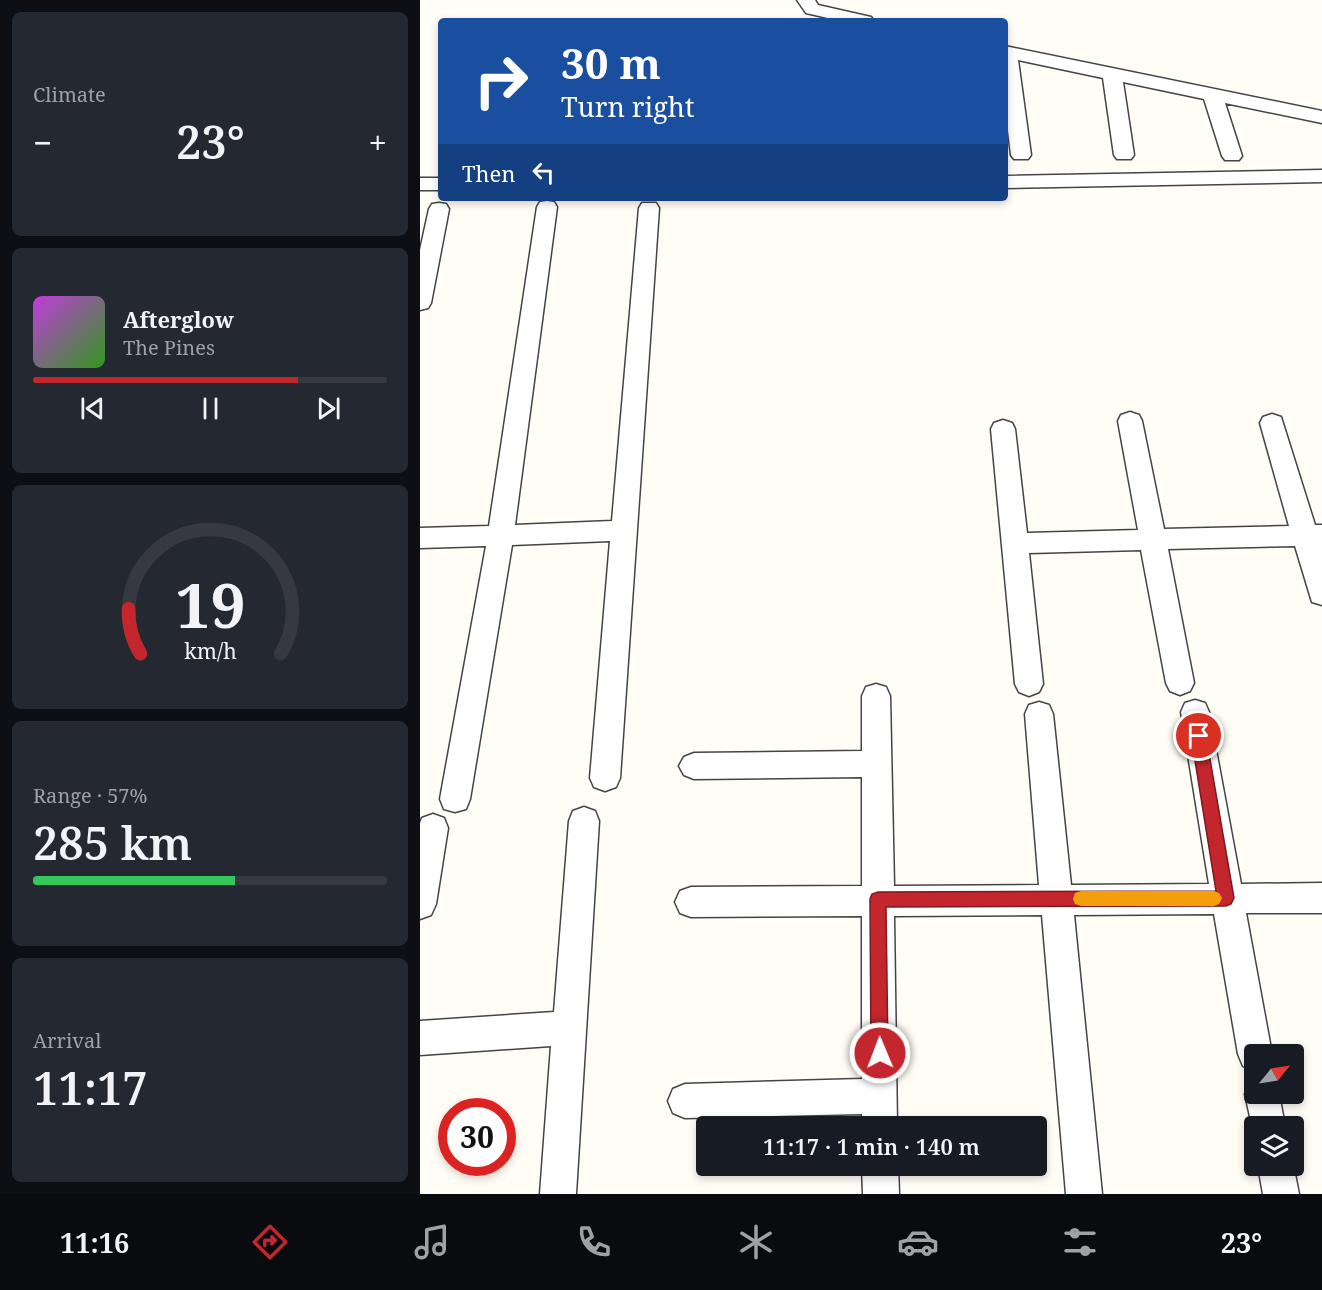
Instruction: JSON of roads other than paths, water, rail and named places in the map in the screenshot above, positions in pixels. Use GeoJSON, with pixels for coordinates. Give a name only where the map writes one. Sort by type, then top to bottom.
{"type":"FeatureCollection","features":[{"type":"Feature","properties":{"kind":"street"},"geometry":{"type":"LineString","coordinates":[[810,10],[850,18]]}},
{"type":"Feature","properties":{"kind":"street"},"geometry":{"type":"LineString","coordinates":[[1008,52],[1322,117]]}},
{"type":"Feature","properties":{"kind":"street"},"geometry":{"type":"LineString","coordinates":[[1008,59],[1021,155]]}},
{"type":"Feature","properties":{"kind":"street"},"geometry":{"type":"LineString","coordinates":[[1112,74],[1124,155]]}},
{"type":"Feature","properties":{"kind":"street"},"geometry":{"type":"LineString","coordinates":[[1212,93],[1232,156]]}},
{"type":"Feature","properties":{"kind":"street"},"geometry":{"type":"LineString","coordinates":[[1008,182],[1322,176]]}},
{"type":"Feature","properties":{"kind":"street"},"geometry":{"type":"LineString","coordinates":[[420,184],[438,184]]}},
{"type":"Feature","properties":{"kind":"street"},"geometry":{"type":"LineString","coordinates":[[455,799],[501,535],[547,207]]}},
{"type":"Feature","properties":{"kind":"street"},"geometry":{"type":"LineString","coordinates":[[420,303],[439,208]]}},
{"type":"Feature","properties":{"kind":"street"},"geometry":{"type":"LineString","coordinates":[[605,778],[622,531],[649,208]]}},
{"type":"Feature","properties":{"kind":"street"},"geometry":{"type":"LineString","coordinates":[[1130,422],[1180,683]]}},
{"type":"Feature","properties":{"kind":"street"},"geometry":{"type":"LineString","coordinates":[[1272,423],[1313,535],[1322,594]]}},
{"type":"Feature","properties":{"kind":"street"},"geometry":{"type":"LineString","coordinates":[[1003,429],[1029,684]]}},
{"type":"Feature","properties":{"kind":"street"},"geometry":{"type":"LineString","coordinates":[[420,538],[622,531]]}},
{"type":"Feature","properties":{"kind":"street"},"geometry":{"type":"LineString","coordinates":[[1015,543],[1313,535]]}},
{"type":"Feature","properties":{"kind":"street"},"geometry":{"type":"LineString","coordinates":[[685,1101],[880,1111],[876,696]]}},
{"type":"Feature","properties":{"kind":"street"},"geometry":{"type":"LineString","coordinates":[[1195,712],[1253,1044]]}},
{"type":"Feature","properties":{"kind":"street"},"geometry":{"type":"LineString","coordinates":[[1039,714],[1084,1194]]}},
{"type":"Feature","properties":{"kind":"street"},"geometry":{"type":"LineString","coordinates":[[694,766],[877,764]]}},
{"type":"Feature","properties":{"kind":"street"},"geometry":{"type":"LineString","coordinates":[[558,1194],[584,820]]}},
{"type":"Feature","properties":{"kind":"street"},"geometry":{"type":"LineString","coordinates":[[420,904],[434,828]]}},
{"type":"Feature","properties":{"kind":"street"},"geometry":{"type":"LineString","coordinates":[[691,902],[878,899],[1322,898]]}},
{"type":"Feature","properties":{"kind":"street"},"geometry":{"type":"LineString","coordinates":[[420,1038],[570,1028]]}},
{"type":"Feature","properties":{"kind":"street"},"geometry":{"type":"LineString","coordinates":[[880,1176],[881,1194]]}},
{"type":"Feature","properties":{"kind":"street"},"geometry":{"type":"LineString","coordinates":[[1278,1176],[1281,1194]]}}]}
